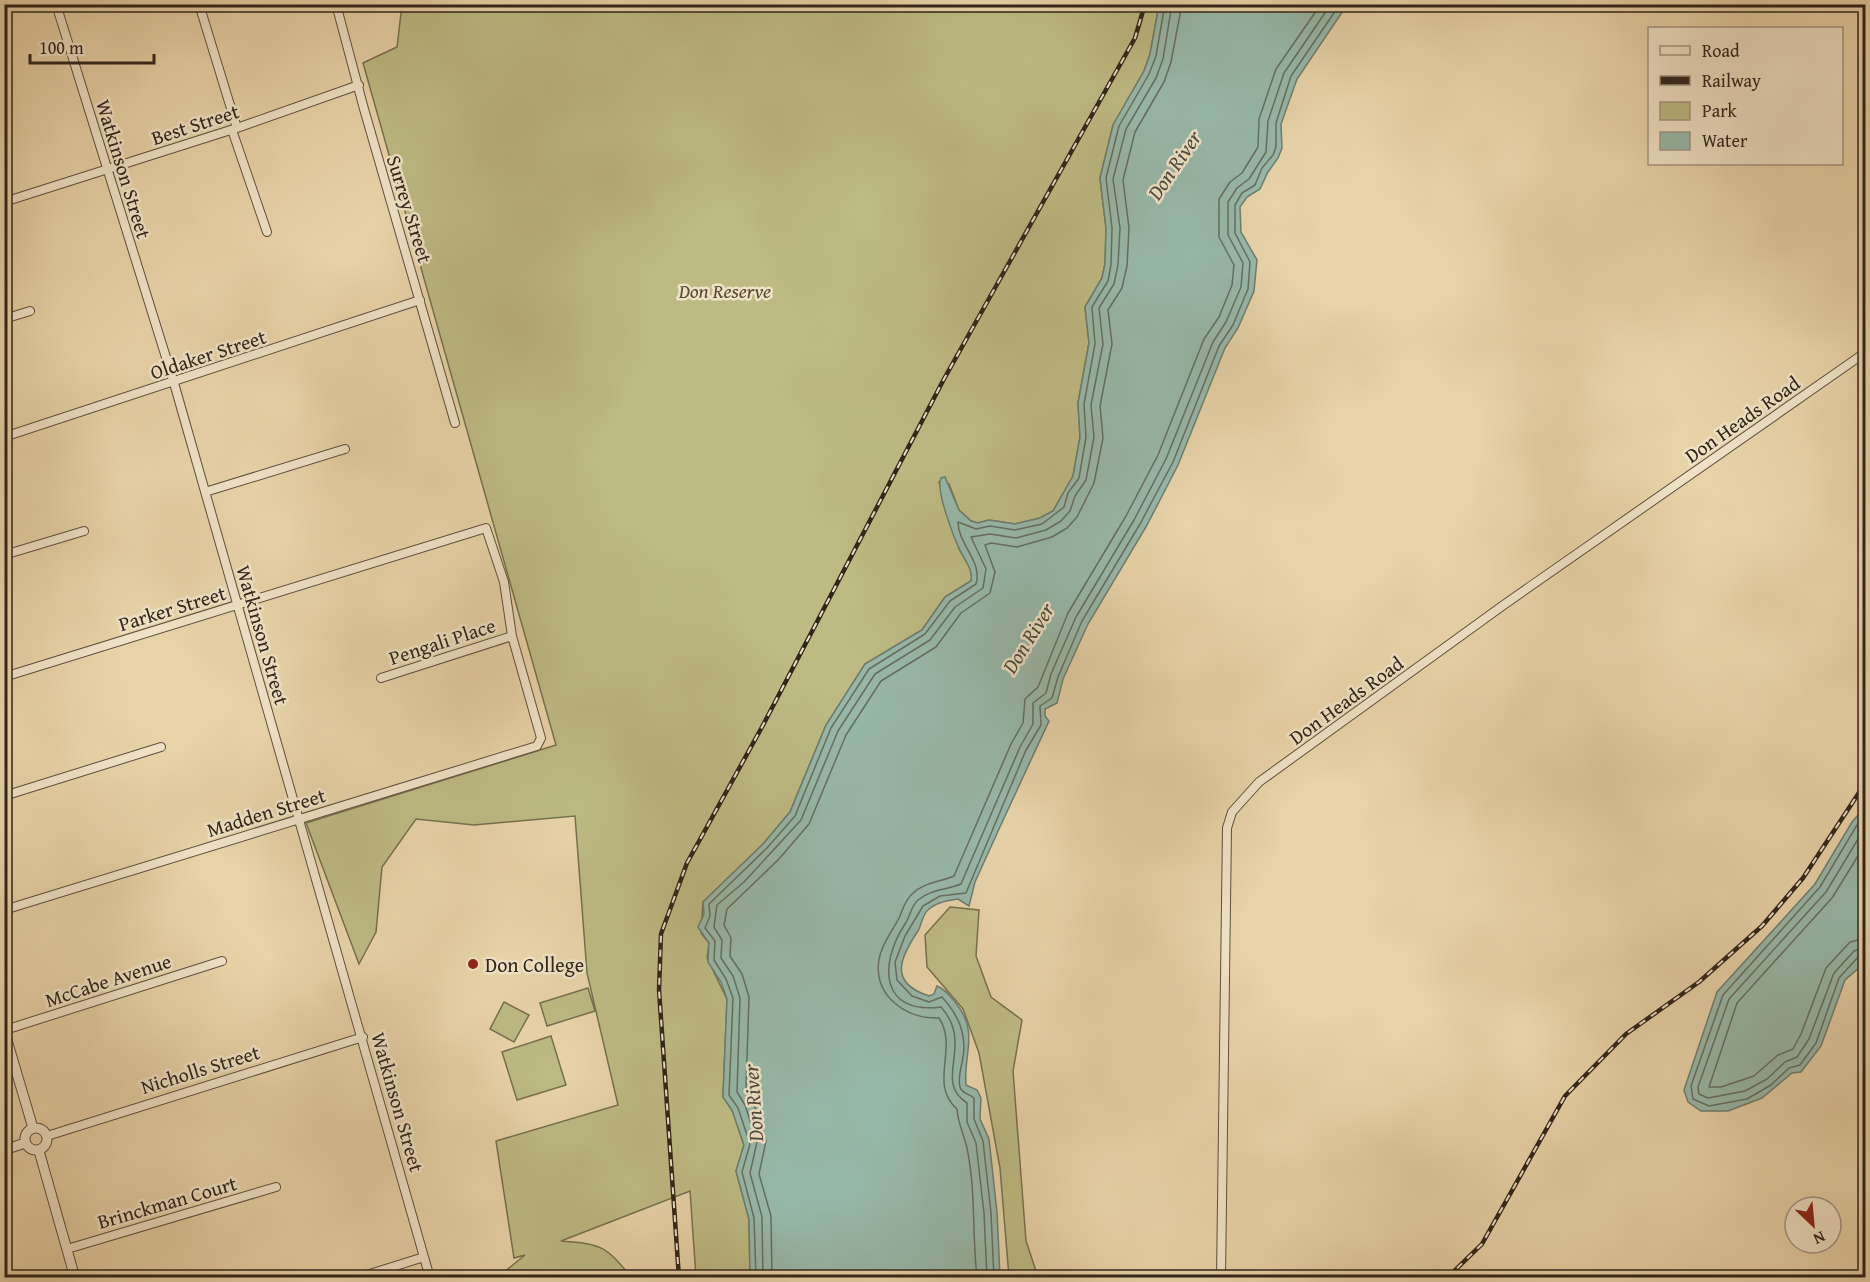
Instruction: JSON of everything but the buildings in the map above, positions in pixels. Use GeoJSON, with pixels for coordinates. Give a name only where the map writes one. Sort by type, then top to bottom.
{"type":"FeatureCollection","features":[{"type":"Feature","properties":{"kind":"street","name":"Watkinson Street"},"geometry":{"type":"LineString","coordinates":[[56,4],[174,383],[236,605],[363,1037],[430,1278]]}},
{"type":"Feature","properties":{"kind":"street"},"geometry":{"type":"LineString","coordinates":[[199,4],[267,232]]}},
{"type":"Feature","properties":{"kind":"street","name":"Surrey Street"},"geometry":{"type":"LineString","coordinates":[[336,4],[455,423]]}},
{"type":"Feature","properties":{"kind":"street","name":"Best Street"},"geometry":{"type":"LineString","coordinates":[[4,202],[235,129],[359,85]]}},
{"type":"Feature","properties":{"kind":"street","name":"Oldaker Street"},"geometry":{"type":"LineString","coordinates":[[4,437],[174,383],[420,300]]}},
{"type":"Feature","properties":{"kind":"street"},"geometry":{"type":"LineString","coordinates":[[4,319],[30,311]]}},
{"type":"Feature","properties":{"kind":"street","name":"Don Heads Road"},"geometry":{"type":"LineString","coordinates":[[1221,1278],[1227,828],[1232,812],[1259,782],[1505,604],[1866,352]]}},
{"type":"Feature","properties":{"kind":"street"},"geometry":{"type":"LineString","coordinates":[[205,492],[345,449]]}},
{"type":"Feature","properties":{"kind":"street","name":"Parker Street"},"geometry":{"type":"LineString","coordinates":[[4,677],[486,528],[504,582],[512,636]]}},
{"type":"Feature","properties":{"kind":"street"},"geometry":{"type":"LineString","coordinates":[[4,555],[84,531]]}},
{"type":"Feature","properties":{"kind":"street","name":"Pengali Place"},"geometry":{"type":"LineString","coordinates":[[381,678],[512,636]]}},
{"type":"Feature","properties":{"kind":"street","name":"Madden Street"},"geometry":{"type":"LineString","coordinates":[[4,910],[537,746],[541,738],[512,636]]}},
{"type":"Feature","properties":{"kind":"street"},"geometry":{"type":"LineString","coordinates":[[4,796],[161,747]]}},
{"type":"Feature","properties":{"kind":"street","name":"McCabe Avenue"},"geometry":{"type":"LineString","coordinates":[[5,1030],[222,961]]}},
{"type":"Feature","properties":{"kind":"street"},"geometry":{"type":"LineString","coordinates":[[5,1030],[33,1128]]}},
{"type":"Feature","properties":{"kind":"street","name":"Nicholls Street"},"geometry":{"type":"LineString","coordinates":[[47,1136],[363,1037]]}},
{"type":"Feature","properties":{"kind":"street"},"geometry":{"type":"LineString","coordinates":[[33,1128],[42,1129],[47,1136],[47,1144],[39,1150],[32,1150],[26,1143],[26,1135],[33,1128]]}},
{"type":"Feature","properties":{"kind":"street"},"geometry":{"type":"LineString","coordinates":[[4,1150],[26,1143]]}},
{"type":"Feature","properties":{"kind":"street"},"geometry":{"type":"LineString","coordinates":[[39,1150],[75,1278]]}},
{"type":"Feature","properties":{"kind":"street","name":"Brinckman Court"},"geometry":{"type":"LineString","coordinates":[[67,1249],[276,1187]]}},
{"type":"Feature","properties":{"kind":"street"},"geometry":{"type":"LineString","coordinates":[[357,1278],[424,1257]]}},
{"type":"Feature","properties":{"kind":"green space","name":"Don Reserve"},"geometry":{"type":"Polygon","coordinates":[[[527,4],[531,11],[550,4],[1159,5],[1150,54],[1144,71],[1113,125],[1100,178],[1106,228],[1105,264],[1102,278],[1085,307],[1089,343],[1078,403],[1080,437],[1073,476],[1053,511],[1040,518],[1015,524],[989,520],[978,523],[971,521],[959,510],[949,484],[939,482],[959,549],[973,573],[971,581],[945,597],[922,630],[865,664],[826,725],[790,812],[763,844],[703,902],[701,933],[709,943],[707,958],[727,999],[723,1097],[732,1110],[744,1145],[736,1171],[749,1219],[750,1277],[696,1277],[690,1191],[561,1241],[585,1243],[601,1248],[615,1258],[631,1277],[498,1277],[525,1255],[514,1258],[496,1141],[618,1105],[587,973],[575,816],[474,825],[416,819],[382,867],[376,932],[359,964],[306,823],[556,745],[363,63],[397,47],[402,5],[527,4]]]}},
{"type":"Feature","properties":{"kind":"green space"},"geometry":{"type":"Polygon","coordinates":[[[950,907],[979,910],[976,956],[991,997],[1022,1020],[1013,1071],[1026,1241],[1038,1277],[1009,1277],[1000,1168],[979,1053],[963,1009],[927,967],[925,935],[950,907]]]}},
{"type":"Feature","properties":{"kind":"green space"},"geometry":{"type":"Polygon","coordinates":[[[588,988],[595,1011],[547,1026],[540,1003],[588,988]]]}},
{"type":"Feature","properties":{"kind":"green space"},"geometry":{"type":"Polygon","coordinates":[[[504,1002],[529,1015],[514,1042],[490,1029],[504,1002]]]}},
{"type":"Feature","properties":{"kind":"green space"},"geometry":{"type":"Polygon","coordinates":[[[551,1036],[566,1085],[517,1100],[502,1052],[551,1036]]]}},
{"type":"Feature","properties":{"kind":"water","name":"Don River"},"geometry":{"type":"Polygon","coordinates":[[[1159,5],[1347,5],[1297,79],[1281,124],[1282,148],[1278,158],[1260,189],[1247,197],[1240,207],[1241,232],[1257,260],[1254,291],[1238,328],[1225,348],[1178,465],[1146,527],[1088,624],[1063,679],[1057,703],[1045,709],[1045,716],[1049,721],[975,882],[969,906],[958,899],[931,907],[924,914],[903,960],[901,969],[908,984],[916,991],[929,996],[934,994],[937,986],[942,989],[955,1002],[967,1023],[969,1043],[966,1085],[977,1090],[981,1098],[980,1119],[989,1139],[997,1212],[1000,1277],[750,1277],[749,1219],[736,1171],[744,1145],[732,1110],[723,1097],[727,999],[721,982],[708,962],[709,943],[698,927],[704,914],[703,902],[763,844],[790,812],[826,725],[865,664],[922,630],[945,597],[971,581],[970,569],[957,544],[946,514],[941,492],[941,478],[945,477],[959,510],[971,521],[978,523],[989,520],[1015,524],[1040,518],[1053,511],[1073,476],[1080,437],[1078,403],[1089,343],[1085,307],[1102,278],[1105,264],[1106,228],[1100,178],[1113,125],[1144,71],[1150,54],[1159,5]]]}},
{"type":"Feature","properties":{"kind":"water"},"geometry":{"type":"Polygon","coordinates":[[[1865,807],[1865,958],[1861,966],[1845,980],[1821,1046],[1801,1072],[1792,1073],[1762,1098],[1728,1111],[1701,1111],[1688,1102],[1684,1090],[1717,992],[1815,884],[1852,822],[1865,807]]]}},
{"type":"Feature","properties":{"kind":"railway"},"geometry":{"type":"LineString","coordinates":[[679,1278],[659,990],[661,934],[687,863],[762,727],[944,379],[1135,38],[1145,4]]}},
{"type":"Feature","properties":{"kind":"railway"},"geometry":{"type":"LineString","coordinates":[[1447,1278],[1482,1244],[1565,1096],[1626,1034],[1699,982],[1762,926],[1803,878],[1866,782]]}},
{"type":"Feature","properties":{"kind":"place","name":"Don College"},"geometry":{"type":"Point","coordinates":[473,964]}}]}
